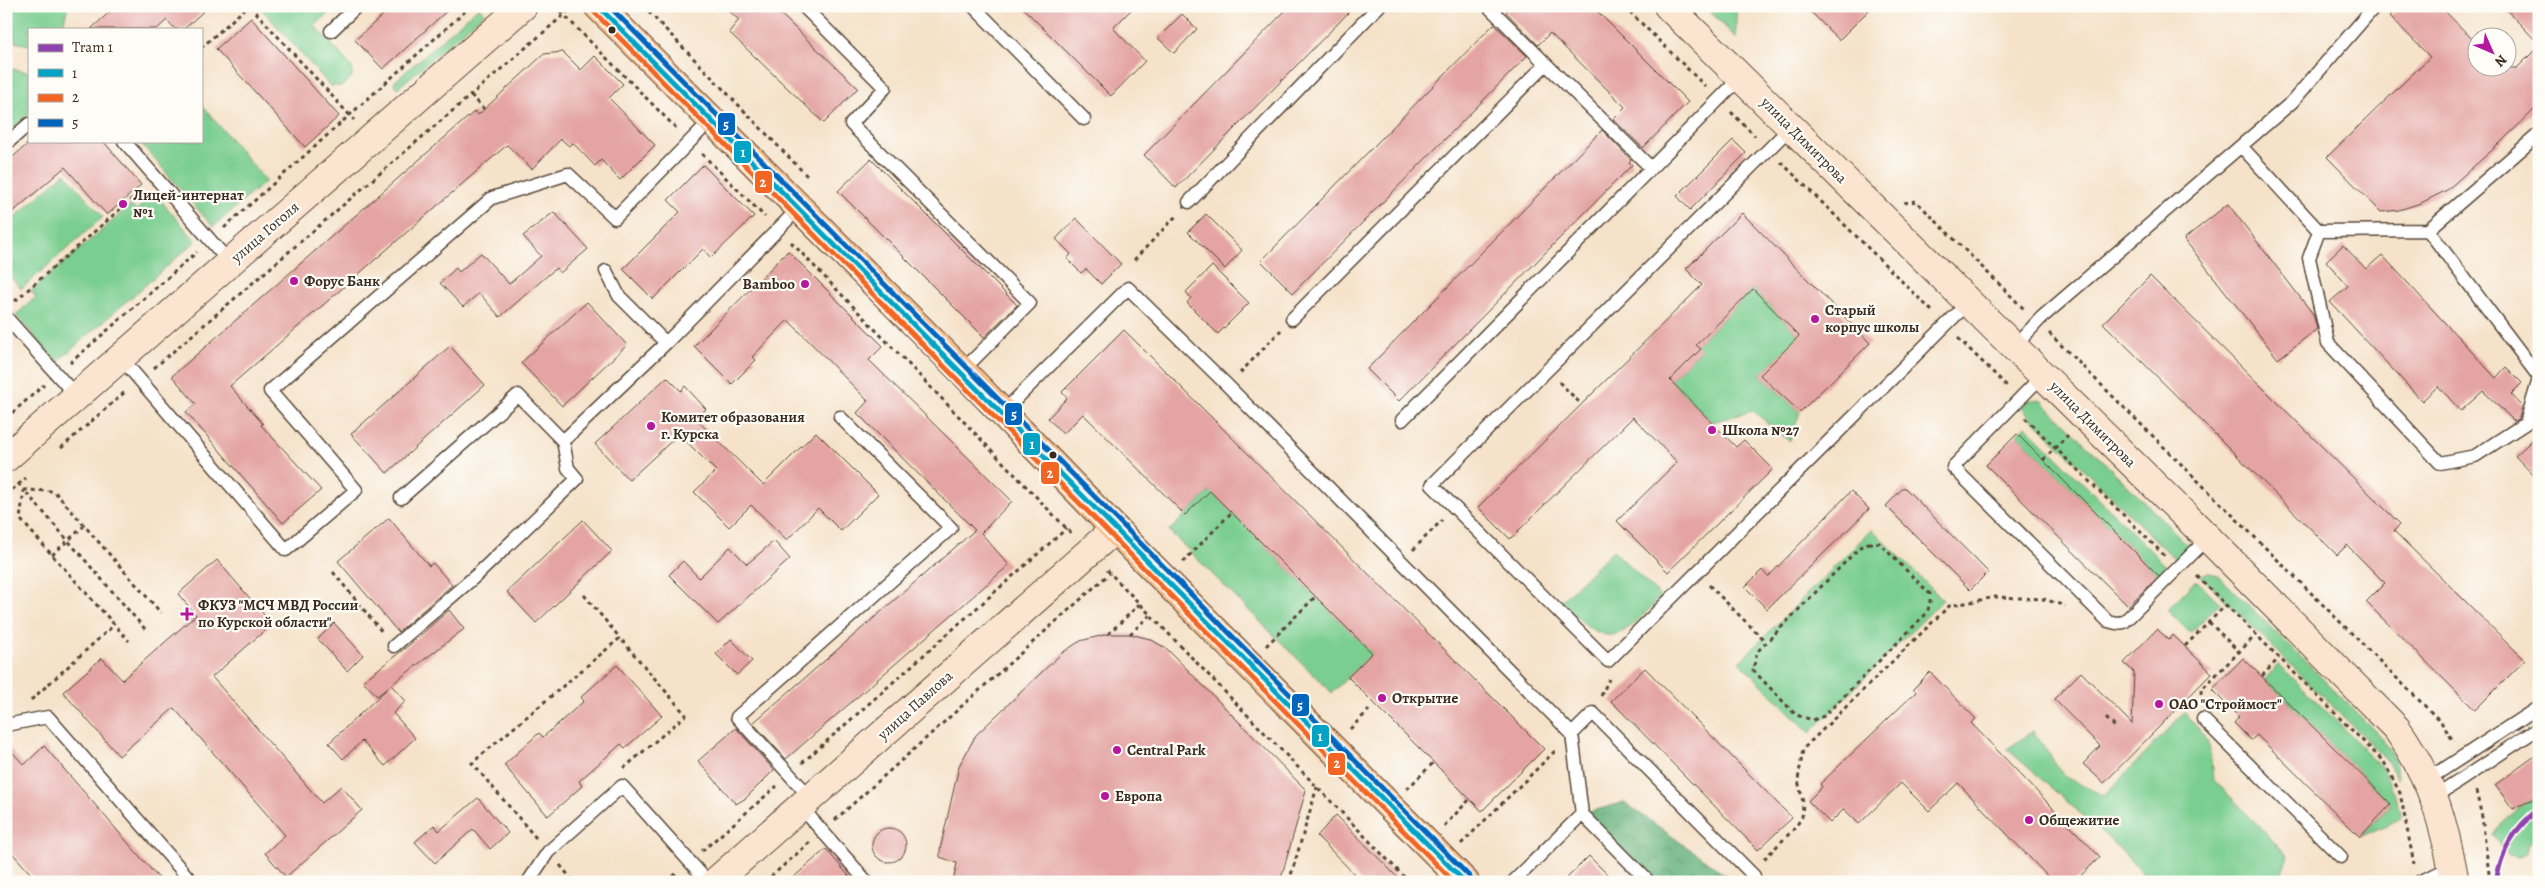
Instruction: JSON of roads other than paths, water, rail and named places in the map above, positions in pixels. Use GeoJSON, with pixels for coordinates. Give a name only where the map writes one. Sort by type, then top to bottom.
{"type":"FeatureCollection","features":[{"type":"Feature","properties":{"kind":"main road","name":"улица Гоголя"},"geometry":{"type":"LineString","coordinates":[[9,468],[77,397],[523,6]]}},
{"type":"Feature","properties":{"kind":"main road"},"geometry":{"type":"LineString","coordinates":[[598,6],[1003,412],[1115,529],[1465,882]]}},
{"type":"Feature","properties":{"kind":"main road","name":"улица Димитрова"},"geometry":{"type":"LineString","coordinates":[[1668,6],[2208,538],[2397,729],[2431,788],[2454,875]]}},
{"type":"Feature","properties":{"kind":"main road","name":"улица Павлова"},"geometry":{"type":"LineString","coordinates":[[715,882],[1115,529]]}},
{"type":"Feature","properties":{"kind":"lane"},"geometry":{"type":"LineString","coordinates":[[331,31],[357,6]]}},
{"type":"Feature","properties":{"kind":"lane"},"geometry":{"type":"LineString","coordinates":[[802,6],[885,88],[851,124],[1030,303],[962,371]]}},
{"type":"Feature","properties":{"kind":"lane"},"geometry":{"type":"LineString","coordinates":[[973,6],[1084,119]]}},
{"type":"Feature","properties":{"kind":"lane"},"geometry":{"type":"LineString","coordinates":[[1190,202],[1379,6]]}},
{"type":"Feature","properties":{"kind":"lane"},"geometry":{"type":"LineString","coordinates":[[1488,6],[1651,168]]}},
{"type":"Feature","properties":{"kind":"lane"},"geometry":{"type":"LineString","coordinates":[[2014,347],[2041,318],[2292,102],[2375,6]]}},
{"type":"Feature","properties":{"kind":"lane"},"geometry":{"type":"LineString","coordinates":[[1292,319],[1546,64]]}},
{"type":"Feature","properties":{"kind":"lane"},"geometry":{"type":"LineString","coordinates":[[1402,420],[1740,77]]}},
{"type":"Feature","properties":{"kind":"lane"},"geometry":{"type":"LineString","coordinates":[[121,358],[286,550],[356,490],[270,391],[492,198],[568,174],[615,218],[711,120]]}},
{"type":"Feature","properties":{"kind":"lane"},"geometry":{"type":"LineString","coordinates":[[6,144],[28,125]]}},
{"type":"Feature","properties":{"kind":"lane"},"geometry":{"type":"LineString","coordinates":[[1791,127],[1432,485],[1608,661],[1969,302]]}},
{"type":"Feature","properties":{"kind":"lane"},"geometry":{"type":"LineString","coordinates":[[2241,146],[2319,231],[2428,230],[2539,134]]}},
{"type":"Feature","properties":{"kind":"lane"},"geometry":{"type":"LineString","coordinates":[[125,142],[230,262]]}},
{"type":"Feature","properties":{"kind":"lane"},"geometry":{"type":"LineString","coordinates":[[563,441],[666,343],[799,208]]}},
{"type":"Feature","properties":{"kind":"lane"},"geometry":{"type":"LineString","coordinates":[[2319,231],[2309,258],[2328,343],[2440,463],[2475,456],[2526,423],[2539,378],[2428,230]]}},
{"type":"Feature","properties":{"kind":"lane"},"geometry":{"type":"LineString","coordinates":[[606,271],[619,296],[666,343]]}},
{"type":"Feature","properties":{"kind":"lane"},"geometry":{"type":"LineString","coordinates":[[1003,412],[1128,288],[1228,386],[1572,734],[1582,814],[1649,882]]}},
{"type":"Feature","properties":{"kind":"lane"},"geometry":{"type":"LineString","coordinates":[[6,317],[77,397]]}},
{"type":"Feature","properties":{"kind":"lane"},"geometry":{"type":"LineString","coordinates":[[2043,375],[1953,467],[1985,499],[2108,620],[2116,623],[2124,622],[2208,538]]}},
{"type":"Feature","properties":{"kind":"lane"},"geometry":{"type":"LineString","coordinates":[[394,646],[479,574],[577,479],[568,468],[563,441],[518,395],[400,498]]}},
{"type":"Feature","properties":{"kind":"lane"},"geometry":{"type":"LineString","coordinates":[[840,417],[951,528],[737,717],[790,774],[822,831],[868,882]]}},
{"type":"Feature","properties":{"kind":"lane"},"geometry":{"type":"LineString","coordinates":[[2431,788],[2539,707]]}},
{"type":"Feature","properties":{"kind":"lane"},"geometry":{"type":"LineString","coordinates":[[1572,734],[1593,713],[1754,876]]}},
{"type":"Feature","properties":{"kind":"lane"},"geometry":{"type":"LineString","coordinates":[[6,726],[48,717],[192,882]]}},
{"type":"Feature","properties":{"kind":"lane"},"geometry":{"type":"LineString","coordinates":[[2202,719],[2341,857]]}},
{"type":"Feature","properties":{"kind":"lane"},"geometry":{"type":"LineString","coordinates":[[2431,788],[2539,728]]}},
{"type":"Feature","properties":{"kind":"lane"},"geometry":{"type":"LineString","coordinates":[[528,882],[548,852],[622,786],[708,882]]}},
{"type":"Feature","properties":{"kind":"lane"},"geometry":{"type":"LineString","coordinates":[[1513,882],[1582,814]]}},
{"type":"Feature","properties":{"kind":"lane"},"geometry":{"type":"LineString","coordinates":[[2417,877],[2454,875]]}},
{"type":"Feature","properties":{"kind":"tram line","name":"1"},"geometry":{"type":"LineString","coordinates":[[2496,882],[2501,860],[2510,841],[2522,824],[2539,809]]}},
{"type":"Feature","properties":{"kind":"place","name":"Лицей-интернат №1"},"geometry":{"type":"Point","coordinates":[123,204]}},
{"type":"Feature","properties":{"kind":"place","name":"Форус Банк"},"geometry":{"type":"Point","coordinates":[294,281]}},
{"type":"Feature","properties":{"kind":"place","name":"Bamboo"},"geometry":{"type":"Point","coordinates":[805,284]}},
{"type":"Feature","properties":{"kind":"place","name":"Старый корпус школы"},"geometry":{"type":"Point","coordinates":[1815,319]}},
{"type":"Feature","properties":{"kind":"place","name":"Комитет образования г. Курска"},"geometry":{"type":"Point","coordinates":[651,426]}},
{"type":"Feature","properties":{"kind":"place","name":"Школа №27"},"geometry":{"type":"Point","coordinates":[1712,430]}},
{"type":"Feature","properties":{"kind":"place","name":"ФКУЗ \"МСЧ МВД России по Курской области\""},"geometry":{"type":"Point","coordinates":[187,614]}},
{"type":"Feature","properties":{"kind":"place","name":"Открытие"},"geometry":{"type":"Point","coordinates":[1382,698]}},
{"type":"Feature","properties":{"kind":"place","name":"ОАО \"Строймост\""},"geometry":{"type":"Point","coordinates":[2159,704]}},
{"type":"Feature","properties":{"kind":"place","name":"Central Park"},"geometry":{"type":"Point","coordinates":[1117,750]}},
{"type":"Feature","properties":{"kind":"place","name":"Европа"},"geometry":{"type":"Point","coordinates":[1105,796]}},
{"type":"Feature","properties":{"kind":"place","name":"Общежитие"},"geometry":{"type":"Point","coordinates":[2029,820]}}]}
